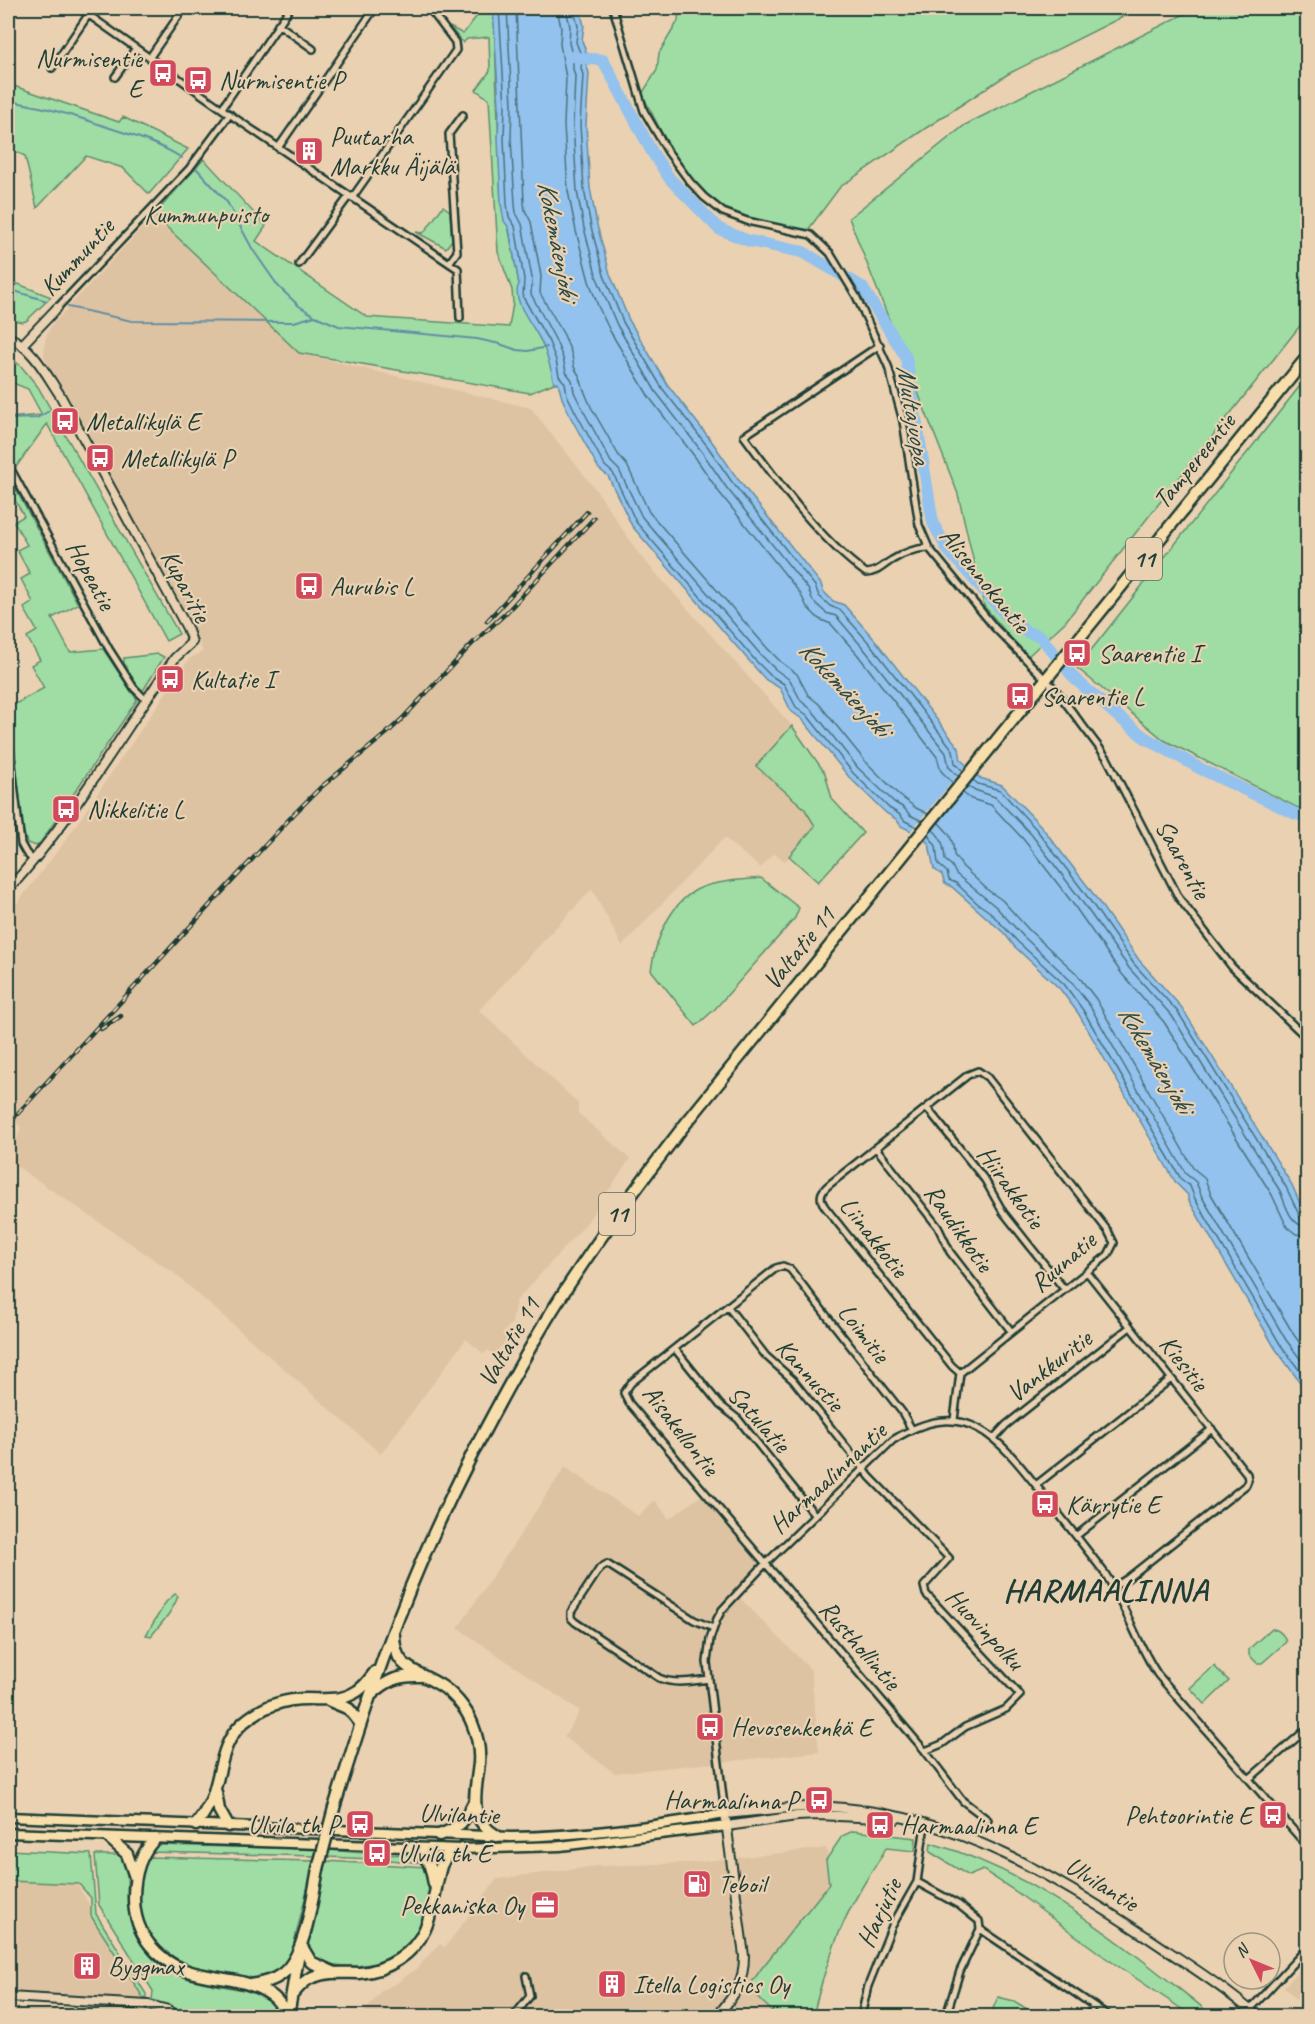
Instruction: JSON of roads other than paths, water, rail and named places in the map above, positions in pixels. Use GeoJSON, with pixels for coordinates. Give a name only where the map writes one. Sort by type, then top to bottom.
{"type":"FeatureCollection","features":[{"type":"Feature","properties":{"kind":"highway","name":"Tampereentie"},"geometry":{"type":"LineString","coordinates":[[912,846],[1308,356]]}},
{"type":"Feature","properties":{"kind":"highway","name":"Valtatie 11"},"geometry":{"type":"LineString","coordinates":[[288,2016],[318,1869],[360,1723],[394,1629],[422,1561],[478,1442],[548,1317],[614,1218],[683,1127],[912,846]]}},
{"type":"Feature","properties":{"kind":"highway"},"geometry":{"type":"LineString","coordinates":[[394,1629],[394,1648],[400,1660],[420,1676],[441,1686],[458,1701],[475,1729],[479,1752],[474,1802],[460,1825],[439,1834]]}},
{"type":"Feature","properties":{"kind":"highway"},"geometry":{"type":"LineString","coordinates":[[196,1825],[207,1810],[226,1746],[243,1723],[277,1703],[344,1697],[359,1690],[382,1662]]}},
{"type":"Feature","properties":{"kind":"highway"},"geometry":{"type":"LineString","coordinates":[[369,1697],[395,1678],[420,1676]]}},
{"type":"Feature","properties":{"kind":"highway"},"geometry":{"type":"LineString","coordinates":[[326,1700],[349,1709],[360,1723]]}},
{"type":"Feature","properties":{"kind":"highway"},"geometry":{"type":"LineString","coordinates":[[215,1788],[219,1810],[228,1826]]}},
{"type":"Feature","properties":{"kind":"highway"},"geometry":{"type":"LineString","coordinates":[[474,1802],[479,1820],[488,1831],[497,1836]]}},
{"type":"Feature","properties":{"kind":"highway"},"geometry":{"type":"LineString","coordinates":[[109,1838],[127,1854],[135,1877]]}},
{"type":"Feature","properties":{"kind":"highway"},"geometry":{"type":"LineString","coordinates":[[154,1839],[142,1854],[135,1877],[135,1913],[142,1934],[169,1962],[186,1971],[251,1985],[273,1996],[288,2016]]}},
{"type":"Feature","properties":{"kind":"highway"},"geometry":{"type":"LineString","coordinates":[[410,1847],[427,1858],[435,1888]]}},
{"type":"Feature","properties":{"kind":"highway"},"geometry":{"type":"LineString","coordinates":[[292,1995],[312,1977],[335,1972],[372,1971],[384,1968],[408,1952],[426,1929],[441,1866],[447,1856],[462,1849]]}},
{"type":"Feature","properties":{"kind":"highway"},"geometry":{"type":"LineString","coordinates":[[251,1985],[280,1976],[289,1968],[300,1949],[311,1962],[335,1972]]}},
{"type":"Feature","properties":{"kind":"main road","name":"Ulvilantie"},"geometry":{"type":"LineString","coordinates":[[8,1817],[497,1836],[560,1836],[725,1814]]}},
{"type":"Feature","properties":{"kind":"main road","name":"Ulvilantie"},"geometry":{"type":"LineString","coordinates":[[8,1833],[462,1849],[560,1846],[727,1826]]}},
{"type":"Feature","properties":{"kind":"street"},"geometry":{"type":"LineString","coordinates":[[79,8],[278,148],[458,269],[460,318]]}},
{"type":"Feature","properties":{"kind":"street"},"geometry":{"type":"LineString","coordinates":[[52,68],[93,8]]}},
{"type":"Feature","properties":{"kind":"street"},"geometry":{"type":"LineString","coordinates":[[150,57],[184,8]]}},
{"type":"Feature","properties":{"kind":"street"},"geometry":{"type":"LineString","coordinates":[[222,108],[290,8]]}},
{"type":"Feature","properties":{"kind":"street"},"geometry":{"type":"LineString","coordinates":[[278,148],[375,8]]}},
{"type":"Feature","properties":{"kind":"street"},"geometry":{"type":"LineString","coordinates":[[299,264],[456,50],[455,42],[430,8]]}},
{"type":"Feature","properties":{"kind":"street","name":"Alisennokantie"},"geometry":{"type":"LineString","coordinates":[[613,8],[644,111],[668,152],[704,198],[723,212],[747,221],[811,235],[830,253],[856,296],[888,366],[903,421],[919,525],[929,548],[995,628],[1046,680]]}},
{"type":"Feature","properties":{"kind":"street"},"geometry":{"type":"LineString","coordinates":[[278,24],[313,49]]}},
{"type":"Feature","properties":{"kind":"street"},"geometry":{"type":"LineString","coordinates":[[115,77],[136,48]]}},
{"type":"Feature","properties":{"kind":"street","name":"Kummuntie"},"geometry":{"type":"LineString","coordinates":[[22,345],[189,169],[230,114]]}},
{"type":"Feature","properties":{"kind":"street"},"geometry":{"type":"LineString","coordinates":[[449,263],[457,252],[449,134],[463,115]]}},
{"type":"Feature","properties":{"kind":"street"},"geometry":{"type":"LineString","coordinates":[[8,337],[22,345]]}},
{"type":"Feature","properties":{"kind":"street","name":"Kuparitie"},"geometry":{"type":"LineString","coordinates":[[8,890],[34,861],[74,808],[175,658],[192,642],[187,628],[60,395],[41,366],[22,345]]}},
{"type":"Feature","properties":{"kind":"street"},"geometry":{"type":"LineString","coordinates":[[880,345],[744,436],[823,534],[866,573],[879,569],[906,552],[929,548]]}},
{"type":"Feature","properties":{"kind":"street","name":"Hopeatie"},"geometry":{"type":"LineString","coordinates":[[8,464],[109,649],[134,688],[146,700]]}},
{"type":"Feature","properties":{"kind":"street","name":"Saarentie"},"geometry":{"type":"LineString","coordinates":[[1046,680],[1071,708],[1107,758],[1179,898],[1232,967],[1308,1039]]}},
{"type":"Feature","properties":{"kind":"street"},"geometry":{"type":"LineString","coordinates":[[8,731],[21,844],[26,854],[34,861]]}},
{"type":"Feature","properties":{"kind":"street","name":"Liinakkotie"},"geometry":{"type":"LineString","coordinates":[[960,1373],[951,1366],[822,1202],[821,1197],[825,1188],[968,1075],[978,1071]]}},
{"type":"Feature","properties":{"kind":"street","name":"Ruunatie"},"geometry":{"type":"LineString","coordinates":[[960,1373],[1113,1249],[1113,1238],[987,1077],[978,1071]]}},
{"type":"Feature","properties":{"kind":"street","name":"Hiirakkotie"},"geometry":{"type":"LineString","coordinates":[[927,1108],[985,1180],[1003,1212],[1064,1289]]}},
{"type":"Feature","properties":{"kind":"street","name":"Raudikkotie"},"geometry":{"type":"LineString","coordinates":[[876,1148],[938,1227],[950,1252],[1011,1331]]}},
{"type":"Feature","properties":{"kind":"street","name":"Aisakellontie"},"geometry":{"type":"LineString","coordinates":[[765,1564],[624,1393],[631,1383],[776,1268],[783,1266]]}},
{"type":"Feature","properties":{"kind":"street","name":"Loimitie"},"geometry":{"type":"LineString","coordinates":[[783,1266],[790,1269],[902,1412],[911,1428]]}},
{"type":"Feature","properties":{"kind":"street","name":"Kiesitie"},"geometry":{"type":"LineString","coordinates":[[1087,1272],[1247,1474],[1248,1480],[1246,1485],[1114,1587]]}},
{"type":"Feature","properties":{"kind":"street","name":"Kannustie"},"geometry":{"type":"LineString","coordinates":[[728,1307],[766,1356],[793,1380],[862,1468],[949,1557]]}},
{"type":"Feature","properties":{"kind":"street","name":"Vankkuritie"},"geometry":{"type":"LineString","coordinates":[[994,1437],[1130,1327]]}},
{"type":"Feature","properties":{"kind":"street","name":"Satulatie"},"geometry":{"type":"LineString","coordinates":[[675,1349],[716,1401],[738,1419],[815,1515]]}},
{"type":"Feature","properties":{"kind":"street"},"geometry":{"type":"LineString","coordinates":[[954,1420],[960,1373]]}},
{"type":"Feature","properties":{"kind":"street"},"geometry":{"type":"LineString","coordinates":[[1036,1485],[1171,1379]]}},
{"type":"Feature","properties":{"kind":"street","name":"Harmaalinnantie"},"geometry":{"type":"LineString","coordinates":[[725,1814],[709,1679],[708,1651],[713,1628],[722,1610],[765,1564],[893,1440],[911,1428],[928,1423],[954,1420],[973,1426],[994,1437],[1013,1457],[1114,1587],[1142,1649],[1154,1669],[1308,1847]]}},
{"type":"Feature","properties":{"kind":"street"},"geometry":{"type":"LineString","coordinates":[[1076,1536],[1212,1429]]}},
{"type":"Feature","properties":{"kind":"street","name":"Huovinpolku"},"geometry":{"type":"LineString","coordinates":[[925,1750],[942,1744],[965,1727],[1006,1709],[1020,1695],[926,1594],[924,1586],[927,1580],[949,1557]]}},
{"type":"Feature","properties":{"kind":"street"},"geometry":{"type":"LineString","coordinates":[[709,1679],[667,1682],[574,1622],[571,1612],[600,1568],[607,1564],[694,1620],[713,1628]]}},
{"type":"Feature","properties":{"kind":"street","name":"Rusthollintie"},"geometry":{"type":"LineString","coordinates":[[765,1564],[925,1750],[963,1801],[988,1820]]}},
{"type":"Feature","properties":{"kind":"street"},"geometry":{"type":"LineString","coordinates":[[1249,1779],[1308,1728]]}},
{"type":"Feature","properties":{"kind":"street","name":"Ulvilantie"},"geometry":{"type":"LineString","coordinates":[[725,1814],[798,1808],[843,1808],[886,1814],[962,1834],[1037,1869],[1096,1904],[1201,1973],[1247,2013],[1257,2016]]}},
{"type":"Feature","properties":{"kind":"street"},"geometry":{"type":"LineString","coordinates":[[717,2016],[740,1984],[744,1972],[744,1956],[725,1814]]}},
{"type":"Feature","properties":{"kind":"street","name":"Ulvilantie"},"geometry":{"type":"LineString","coordinates":[[727,1826],[796,1816],[907,1820]]}},
{"type":"Feature","properties":{"kind":"street","name":"Harjutie"},"geometry":{"type":"LineString","coordinates":[[861,2016],[868,1986],[892,1926],[917,1882],[925,1824]]}},
{"type":"Feature","properties":{"kind":"street"},"geometry":{"type":"LineString","coordinates":[[1299,1837],[1308,1830]]}},
{"type":"Feature","properties":{"kind":"street"},"geometry":{"type":"LineString","coordinates":[[917,1882],[959,1905],[980,1921],[980,1929],[960,1971],[946,2016]]}},
{"type":"Feature","properties":{"kind":"street"},"geometry":{"type":"LineString","coordinates":[[980,1929],[1109,2016]]}},
{"type":"Feature","properties":{"kind":"street"},"geometry":{"type":"LineString","coordinates":[[1247,2013],[1308,1947]]}},
{"type":"Feature","properties":{"kind":"street"},"geometry":{"type":"LineString","coordinates":[[514,2016],[530,1996],[526,1976]]}},
{"type":"Feature","properties":{"kind":"street"},"geometry":{"type":"LineString","coordinates":[[8,1997],[148,2005],[168,2010],[177,2016]]}},
{"type":"Feature","properties":{"kind":"street"},"geometry":{"type":"LineString","coordinates":[[1088,2016],[1093,2006]]}},
{"type":"Feature","properties":{"kind":"water","name":"Kokemäenjoki"},"geometry":{"type":"Polygon","coordinates":[[[493,8],[579,8],[584,25],[582,41],[589,59],[586,64],[589,73],[586,125],[590,188],[597,225],[610,274],[629,320],[667,384],[737,478],[821,584],[823,591],[833,601],[844,605],[875,640],[959,748],[961,760],[980,778],[1002,785],[1041,826],[1089,888],[1139,960],[1182,1008],[1292,1185],[1307,1219],[1307,1392],[1275,1348],[1188,1199],[1188,1195],[1176,1183],[1078,1013],[1060,989],[1014,946],[1005,934],[952,887],[945,884],[942,875],[934,869],[929,844],[919,835],[901,826],[849,777],[802,719],[791,711],[780,688],[766,680],[632,526],[608,476],[599,469],[570,416],[558,383],[554,383],[542,343],[518,298],[519,284],[509,228],[504,221],[501,204],[499,106],[493,8]]]}},
{"type":"Feature","properties":{"kind":"waterway","name":"Multajuopa"},"geometry":{"type":"LineString","coordinates":[[574,56],[603,60],[652,152],[670,179],[719,229],[749,241],[803,252],[862,287],[906,357],[933,523],[947,549],[1010,620],[1027,632],[1040,636],[1075,679],[1144,737],[1201,769],[1296,814],[1308,817]]}},
{"type":"Feature","properties":{"kind":"waterway"},"geometry":{"type":"LineString","coordinates":[[8,101],[85,119],[147,141],[182,158]]}},
{"type":"Feature","properties":{"kind":"waterway"},"geometry":{"type":"LineString","coordinates":[[197,169],[227,202],[253,250],[278,286],[299,306],[315,316],[339,326],[477,339],[517,350],[528,351],[547,347]]}},
{"type":"Feature","properties":{"kind":"waterway"},"geometry":{"type":"LineString","coordinates":[[8,289],[47,301]]}},
{"type":"Feature","properties":{"kind":"waterway"},"geometry":{"type":"LineString","coordinates":[[68,307],[132,321],[294,322],[315,316]]}},
{"type":"Feature","properties":{"kind":"waterway"},"geometry":{"type":"LineString","coordinates":[[8,419],[37,418],[49,411]]}},
{"type":"Feature","properties":{"kind":"railway"},"geometry":{"type":"LineString","coordinates":[[487,621],[587,512]]}},
{"type":"Feature","properties":{"kind":"railway"},"geometry":{"type":"LineString","coordinates":[[8,1124],[294,814],[320,788],[402,719],[472,644],[505,614],[594,518]]}},
{"type":"Feature","properties":{"kind":"railway"},"geometry":{"type":"LineString","coordinates":[[101,1029],[121,1016]]}},
{"type":"Feature","properties":{"kind":"place","name":"Nurmisentie E"},"geometry":{"type":"Point","coordinates":[163,73]}},
{"type":"Feature","properties":{"kind":"place","name":"Nurmisentie P"},"geometry":{"type":"Point","coordinates":[198,80]}},
{"type":"Feature","properties":{"kind":"place","name":"Puutarha Markku Äijälä"},"geometry":{"type":"Point","coordinates":[309,151]}},
{"type":"Feature","properties":{"kind":"place","name":"Metallikylä E"},"geometry":{"type":"Point","coordinates":[65,421]}},
{"type":"Feature","properties":{"kind":"place","name":"Metallikylä P"},"geometry":{"type":"Point","coordinates":[100,458]}},
{"type":"Feature","properties":{"kind":"place","name":"Aurubis L"},"geometry":{"type":"Point","coordinates":[309,586]}},
{"type":"Feature","properties":{"kind":"place","name":"Saarentie I"},"geometry":{"type":"Point","coordinates":[1077,653]}},
{"type":"Feature","properties":{"kind":"place","name":"Kultatie I"},"geometry":{"type":"Point","coordinates":[170,679]}},
{"type":"Feature","properties":{"kind":"place","name":"Saarentie L"},"geometry":{"type":"Point","coordinates":[1020,696]}},
{"type":"Feature","properties":{"kind":"place","name":"Nikkelitie L"},"geometry":{"type":"Point","coordinates":[66,809]}},
{"type":"Feature","properties":{"kind":"place","name":"Kärrytie E"},"geometry":{"type":"Point","coordinates":[1045,1504]}},
{"type":"Feature","properties":{"kind":"place","name":"Hevosenkenkä E"},"geometry":{"type":"Point","coordinates":[710,1727]}},
{"type":"Feature","properties":{"kind":"place","name":"Harmaalinna P"},"geometry":{"type":"Point","coordinates":[819,1800]}},
{"type":"Feature","properties":{"kind":"place","name":"Pehtoorintie E"},"geometry":{"type":"Point","coordinates":[1273,1815]}},
{"type":"Feature","properties":{"kind":"place","name":"Ulvila th P"},"geometry":{"type":"Point","coordinates":[360,1824]}},
{"type":"Feature","properties":{"kind":"place","name":"Harmaalinna E"},"geometry":{"type":"Point","coordinates":[880,1825]}},
{"type":"Feature","properties":{"kind":"place","name":"Ulvila th E"},"geometry":{"type":"Point","coordinates":[377,1853]}},
{"type":"Feature","properties":{"kind":"place","name":"Teboil"},"geometry":{"type":"Point","coordinates":[697,1884]}},
{"type":"Feature","properties":{"kind":"place","name":"Pekkaniska Oy"},"geometry":{"type":"Point","coordinates":[545,1905]}},
{"type":"Feature","properties":{"kind":"place","name":"Byggmax"},"geometry":{"type":"Point","coordinates":[87,1966]}},
{"type":"Feature","properties":{"kind":"place","name":"Itella Logistics Oy"},"geometry":{"type":"Point","coordinates":[612,1984]}},
{"type":"Feature","properties":{"kind":"district","name":"HARMAALINNA"},"geometry":{"type":"Point","coordinates":[1106,1590]}},
{"type":"Feature","properties":{"kind":"park label","name":"Kummunpuisto"},"geometry":{"type":"Point","coordinates":[206,214]}}]}
